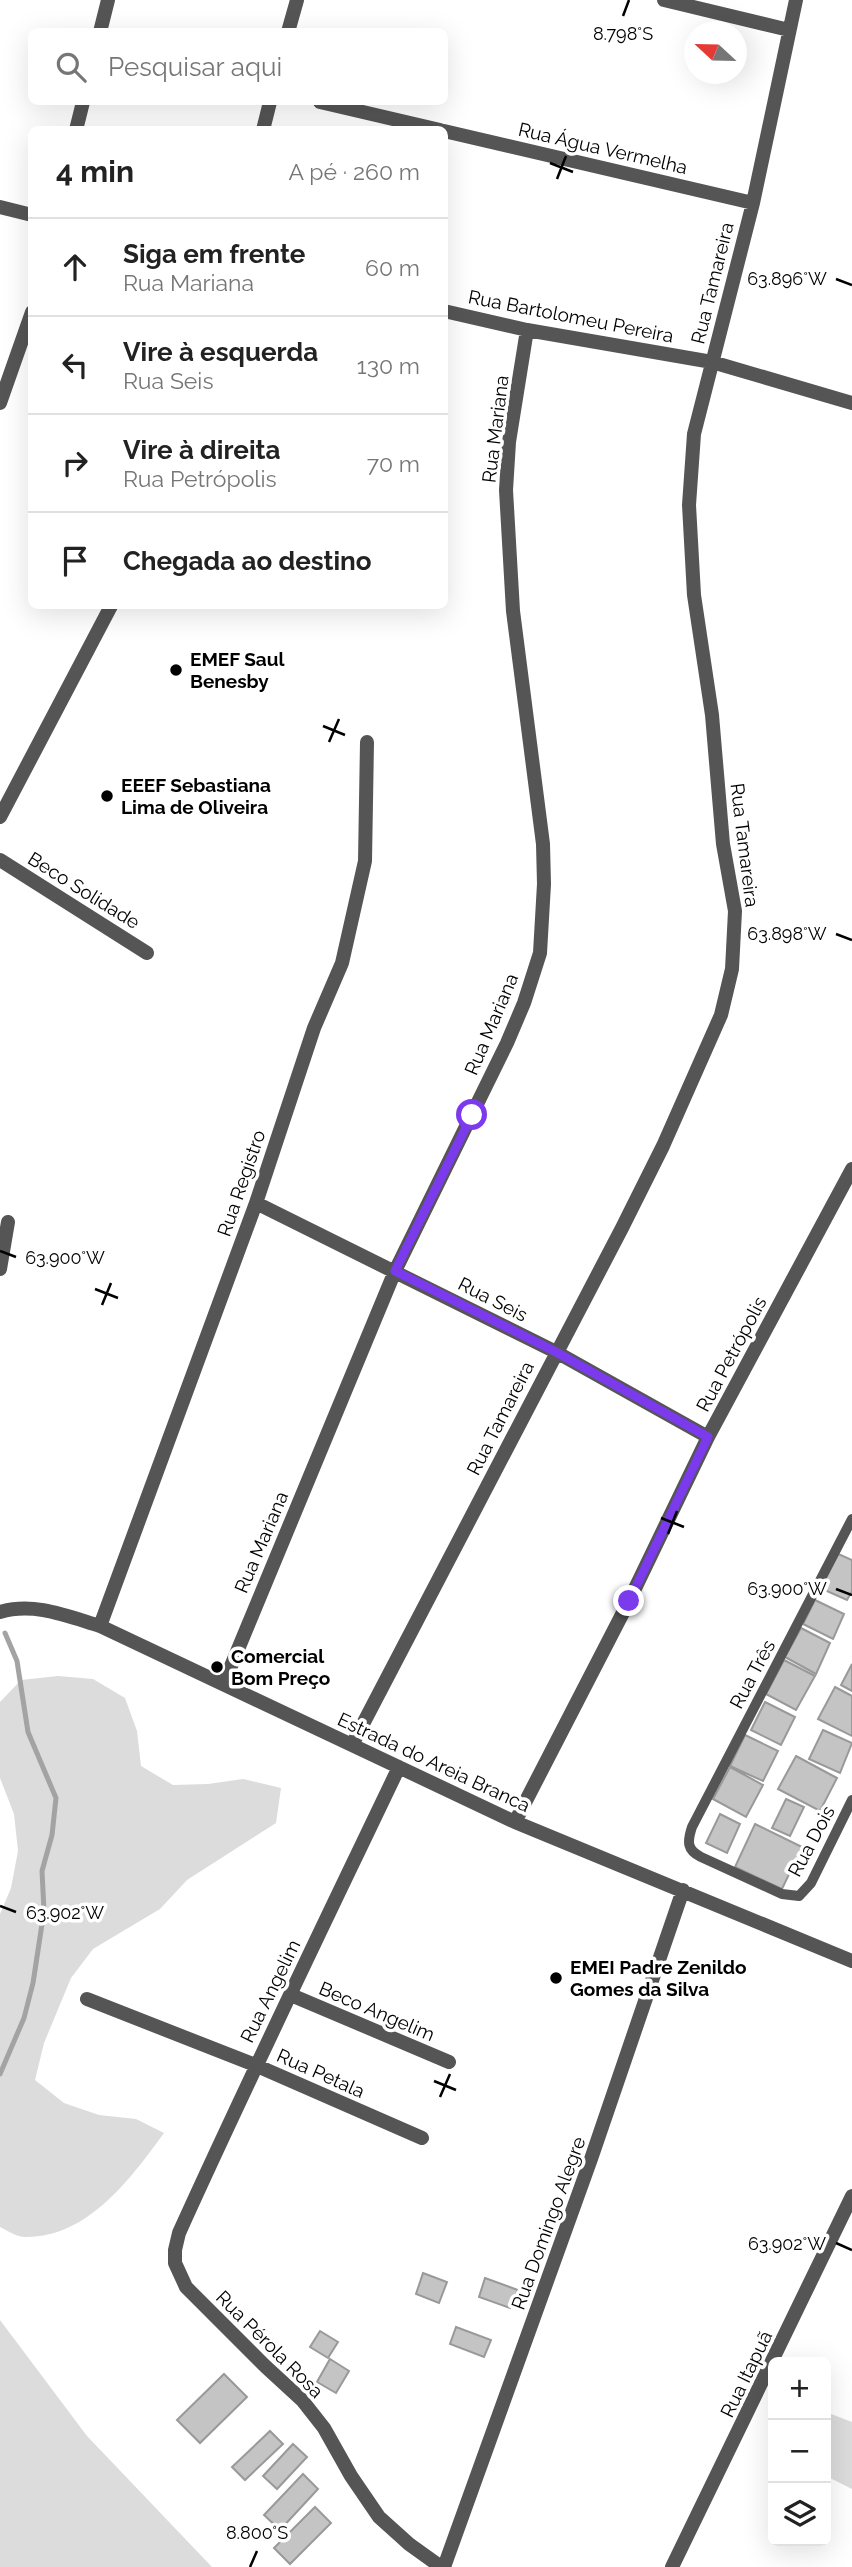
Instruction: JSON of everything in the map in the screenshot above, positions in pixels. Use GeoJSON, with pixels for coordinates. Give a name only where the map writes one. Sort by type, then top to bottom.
{"type":"FeatureCollection","features":[{"type":"Feature","properties":{"kind":"street"},"geometry":{"type":"LineString","coordinates":[[101,28],[107,0]]}},
{"type":"Feature","properties":{"kind":"street"},"geometry":{"type":"LineString","coordinates":[[289,28],[297,0]]}},
{"type":"Feature","properties":{"kind":"street"},"geometry":{"type":"LineString","coordinates":[[664,0],[789,30]]}},
{"type":"Feature","properties":{"kind":"street","name":"Rua Tamareira"},"geometry":{"type":"LineString","coordinates":[[352,1745],[663,1146],[721,1015],[732,969],[735,911],[723,844],[712,715],[694,595],[689,505],[694,434],[753,203],[796,0]]}},
{"type":"Feature","properties":{"kind":"street"},"geometry":{"type":"LineString","coordinates":[[77,126],[82,105]]}},
{"type":"Feature","properties":{"kind":"street"},"geometry":{"type":"LineString","coordinates":[[264,126],[269,105]]}},
{"type":"Feature","properties":{"kind":"street","name":"Rua Água Vermelha"},"geometry":{"type":"LineString","coordinates":[[333,105],[425,126]]}},
{"type":"Feature","properties":{"kind":"street","name":"Rua Água Vermelha"},"geometry":{"type":"LineString","coordinates":[[448,131],[753,203]]}},
{"type":"Feature","properties":{"kind":"street"},"geometry":{"type":"LineString","coordinates":[[0,207],[28,214]]}},
{"type":"Feature","properties":{"kind":"street","name":"Rua Bartolomeu Pereira"},"geometry":{"type":"LineString","coordinates":[[448,312],[527,330],[712,362],[852,402]]}},
{"type":"Feature","properties":{"kind":"street"},"geometry":{"type":"LineString","coordinates":[[0,403],[28,323]]}},
{"type":"Feature","properties":{"kind":"street","name":"Rua Mariana"},"geometry":{"type":"LineString","coordinates":[[224,1683],[395,1271],[507,1043],[524,1003],[540,953],[544,884],[543,844],[513,611],[506,490],[509,442],[527,330]]}},
{"type":"Feature","properties":{"kind":"street"},"geometry":{"type":"LineString","coordinates":[[0,817],[109,609]]}},
{"type":"Feature","properties":{"kind":"street","name":"Rua Registro"},"geometry":{"type":"LineString","coordinates":[[100,1626],[256,1203],[314,1028],[342,962],[365,861],[367,742]]}},
{"type":"Feature","properties":{"kind":"street","name":"Beco Solidade"},"geometry":{"type":"LineString","coordinates":[[0,860],[147,953]]}},
{"type":"Feature","properties":{"kind":"street","name":"Rua Petrópolis"},"geometry":{"type":"LineString","coordinates":[[515,1822],[629,1601],[708,1437],[852,1169]]}},
{"type":"Feature","properties":{"kind":"street","name":"Rua Seis"},"geometry":{"type":"LineString","coordinates":[[256,1203],[556,1352],[708,1437]]}},
{"type":"Feature","properties":{"kind":"street"},"geometry":{"type":"LineString","coordinates":[[0,1269],[8,1222]]}},
{"type":"Feature","properties":{"kind":"street","name":"Estrada do Areia Branca"},"geometry":{"type":"LineString","coordinates":[[0,1612],[20,1607],[38,1608],[100,1626],[515,1822],[852,1961]]}},
{"type":"Feature","properties":{"kind":"street","name":"Rua Angelim"},"geometry":{"type":"LineString","coordinates":[[179,2233],[255,2065],[399,1767]]}},
{"type":"Feature","properties":{"kind":"street","name":"Rua Domingo Alegre"},"geometry":{"type":"LineString","coordinates":[[442,2567],[596,2146],[683,1890]]}},
{"type":"Feature","properties":{"kind":"street","name":"Beco Angelim"},"geometry":{"type":"LineString","coordinates":[[290,1995],[450,2062]]}},
{"type":"Feature","properties":{"kind":"street","name":"Rua Petala"},"geometry":{"type":"LineString","coordinates":[[87,1999],[255,2065],[422,2138]]}},
{"type":"Feature","properties":{"kind":"street","name":"Rua Itapuã"},"geometry":{"type":"LineString","coordinates":[[672,2567],[852,2196]]}},
{"type":"Feature","properties":{"kind":"street","name":"Rua Pérola Rosa"},"geometry":{"type":"LineString","coordinates":[[179,2233],[175,2263],[186,2287],[302,2400],[324,2428],[351,2476],[379,2517],[409,2544],[442,2567]]}},
{"type":"Feature","properties":{"kind":"lane","name":"Rua Três"},"geometry":{"type":"LineString","coordinates":[[799,1896],[782,1894],[695,1854],[688,1843],[692,1827],[848,1539],[852,1519]]}},
{"type":"Feature","properties":{"kind":"lane","name":"Rua Dois"},"geometry":{"type":"LineString","coordinates":[[799,1896],[811,1883],[852,1800]]}},
{"type":"Feature","properties":{"kind":"shaded area"},"geometry":{"type":"Polygon","coordinates":[[[58,1676],[93,1679],[125,1698],[137,1731],[141,1766],[173,1785],[243,1779],[281,1788],[276,1823],[187,1880],[160,1909],[93,1949],[71,1978],[44,2043],[35,2080],[64,2103],[99,2115],[136,2119],[164,2133],[122,2186],[88,2216],[48,2235],[25,2237],[0,2227],[0,1914],[11,1888],[18,1851],[14,1814],[0,1778],[0,1702],[21,1680],[58,1676]]]}},
{"type":"Feature","properties":{"kind":"shaded area"},"geometry":{"type":"Polygon","coordinates":[[[0,2320],[87,2436],[212,2567],[0,2567],[0,2320]]]}},
{"type":"Feature","properties":{"kind":"shaded area"},"geometry":{"type":"Polygon","coordinates":[[[831,2414],[852,2422],[852,2489],[831,2478],[831,2414]]]}},
{"type":"Feature","properties":{"kind":"building"},"geometry":{"type":"Polygon","coordinates":[[[836,1553],[852,1560],[852,1591],[847,1600],[820,1588],[836,1553]]]}},
{"type":"Feature","properties":{"kind":"building"},"geometry":{"type":"Polygon","coordinates":[[[815,1600],[844,1614],[833,1639],[803,1624],[815,1600]]]}},
{"type":"Feature","properties":{"kind":"building"},"geometry":{"type":"Polygon","coordinates":[[[801,1628],[830,1643],[816,1674],[785,1657],[801,1628]]]}},
{"type":"Feature","properties":{"kind":"building"},"geometry":{"type":"Polygon","coordinates":[[[784,1660],[815,1676],[796,1710],[766,1694],[784,1660]]]}},
{"type":"Feature","properties":{"kind":"building"},"geometry":{"type":"Polygon","coordinates":[[[852,1664],[852,1691],[841,1685],[852,1664]]]}},
{"type":"Feature","properties":{"kind":"building"},"geometry":{"type":"Polygon","coordinates":[[[835,1687],[852,1696],[852,1736],[818,1719],[835,1687]]]}},
{"type":"Feature","properties":{"kind":"building"},"geometry":{"type":"Polygon","coordinates":[[[765,1702],[795,1717],[781,1745],[751,1730],[765,1702]]]}},
{"type":"Feature","properties":{"kind":"building"},"geometry":{"type":"Polygon","coordinates":[[[823,1730],[852,1743],[840,1773],[809,1759],[823,1730]]]}},
{"type":"Feature","properties":{"kind":"building"},"geometry":{"type":"Polygon","coordinates":[[[745,1735],[778,1751],[763,1781],[730,1766],[745,1735]]]}},
{"type":"Feature","properties":{"kind":"building"},"geometry":{"type":"Polygon","coordinates":[[[796,1756],[837,1778],[820,1811],[778,1789],[796,1756]]]}},
{"type":"Feature","properties":{"kind":"building"},"geometry":{"type":"Polygon","coordinates":[[[730,1767],[763,1785],[746,1817],[713,1799],[730,1767]]]}},
{"type":"Feature","properties":{"kind":"building"},"geometry":{"type":"Polygon","coordinates":[[[786,1799],[804,1807],[790,1836],[772,1828],[786,1799]]]}},
{"type":"Feature","properties":{"kind":"building"},"geometry":{"type":"Polygon","coordinates":[[[720,1814],[740,1824],[727,1853],[706,1843],[720,1814]]]}},
{"type":"Feature","properties":{"kind":"building"},"geometry":{"type":"Polygon","coordinates":[[[755,1824],[802,1847],[782,1889],[735,1867],[755,1824]]]}},
{"type":"Feature","properties":{"kind":"building"},"geometry":{"type":"Polygon","coordinates":[[[423,2273],[447,2282],[439,2303],[416,2294],[423,2273]]]}},
{"type":"Feature","properties":{"kind":"building"},"geometry":{"type":"Polygon","coordinates":[[[485,2278],[518,2290],[510,2308],[479,2297],[485,2278]]]}},
{"type":"Feature","properties":{"kind":"building"},"geometry":{"type":"Polygon","coordinates":[[[456,2327],[491,2340],[484,2357],[450,2344],[456,2327]]]}},
{"type":"Feature","properties":{"kind":"building"},"geometry":{"type":"Polygon","coordinates":[[[320,2331],[338,2342],[328,2358],[310,2347],[320,2331]]]}},
{"type":"Feature","properties":{"kind":"building"},"geometry":{"type":"Polygon","coordinates":[[[330,2359],[349,2371],[336,2393],[317,2382],[330,2359]]]}},
{"type":"Feature","properties":{"kind":"building"},"geometry":{"type":"Polygon","coordinates":[[[224,2374],[247,2397],[200,2443],[177,2420],[224,2374]]]}},
{"type":"Feature","properties":{"kind":"building"},"geometry":{"type":"Polygon","coordinates":[[[270,2431],[283,2444],[245,2480],[232,2467],[270,2431]]]}},
{"type":"Feature","properties":{"kind":"building"},"geometry":{"type":"Polygon","coordinates":[[[293,2444],[307,2457],[277,2489],[263,2476],[293,2444]]]}},
{"type":"Feature","properties":{"kind":"building"},"geometry":{"type":"Polygon","coordinates":[[[303,2474],[318,2489],[280,2530],[264,2515],[303,2474]]]}},
{"type":"Feature","properties":{"kind":"building"},"geometry":{"type":"Polygon","coordinates":[[[315,2507],[331,2523],[290,2564],[274,2548],[315,2507]]]}},
{"type":"Feature","properties":{"kind":"waterway"},"geometry":{"type":"LineString","coordinates":[[0,2074],[24,2018],[33,1983],[44,1911],[42,1871],[52,1835],[56,1798],[28,1732],[17,1661],[5,1633]]}},
{"type":"Feature","properties":{"kind":"place","name":"EMEF Saul Benesby"},"geometry":{"type":"Point","coordinates":[176,670]}},
{"type":"Feature","properties":{"kind":"place","name":"EEEF Sebastiana Lima de Oliveira"},"geometry":{"type":"Point","coordinates":[107,796]}},
{"type":"Feature","properties":{"kind":"place","name":"Comercial Bom Preço"},"geometry":{"type":"Point","coordinates":[217,1667]}},
{"type":"Feature","properties":{"kind":"place","name":"EMEI Padre Zenildo Gomes da Silva"},"geometry":{"type":"Point","coordinates":[556,1978]}},
{"type":"Feature","properties":{"kind":"route"},"geometry":{"type":"LineString","coordinates":[[472,1115],[395,1271],[556,1352],[708,1437],[629,1601]]}}]}
